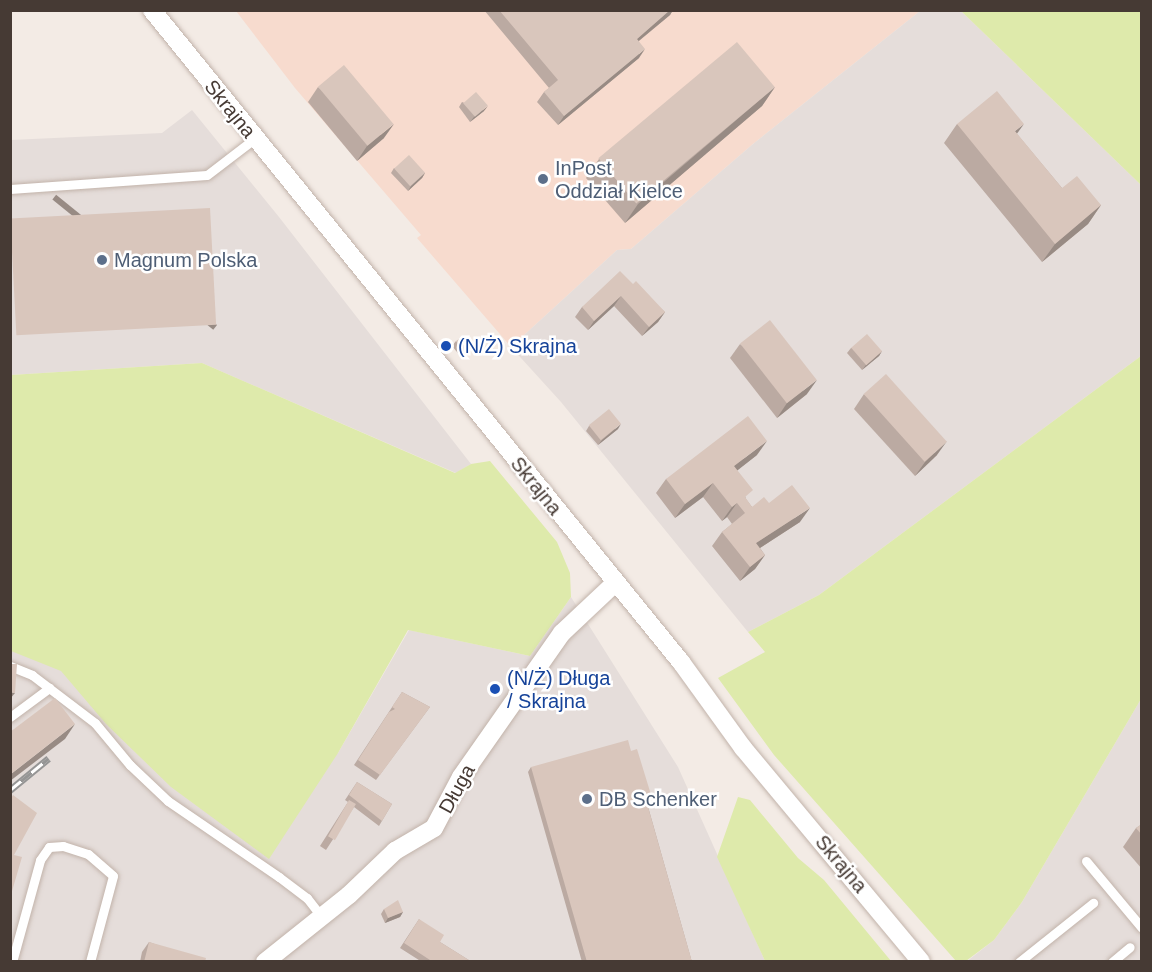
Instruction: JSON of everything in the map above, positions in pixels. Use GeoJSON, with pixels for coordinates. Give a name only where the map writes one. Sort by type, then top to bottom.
{"type":"FeatureCollection","features":[{"type":"Feature","properties":{"kind":"street","name":"Skrajna"},"geometry":{"type":"LineString","coordinates":[[152,10],[254,139],[681,662],[743,748],[921,962]]}},
{"type":"Feature","properties":{"kind":"street","name":"Długa"},"geometry":{"type":"LineString","coordinates":[[265,962],[322,917],[395,851],[434,828],[464,772],[562,633],[615,583]]}},
{"type":"Feature","properties":{"kind":"lane"},"geometry":{"type":"LineString","coordinates":[[10,189],[207,175],[254,139]]}},
{"type":"Feature","properties":{"kind":"lane"},"geometry":{"type":"LineString","coordinates":[[10,666],[49,688],[95,723],[130,765],[168,801],[307,898],[322,917]]}},
{"type":"Feature","properties":{"kind":"lane"},"geometry":{"type":"LineString","coordinates":[[10,717],[49,688]]}},
{"type":"Feature","properties":{"kind":"lane"},"geometry":{"type":"LineString","coordinates":[[12,962],[40,860],[49,847],[63,846],[88,854],[113,876],[90,962]]}},
{"type":"Feature","properties":{"kind":"lane"},"geometry":{"type":"LineString","coordinates":[[1086,861],[1142,928]]}},
{"type":"Feature","properties":{"kind":"lane"},"geometry":{"type":"LineString","coordinates":[[1019,962],[1093,903]]}},
{"type":"Feature","properties":{"kind":"lane"},"geometry":{"type":"LineString","coordinates":[[1112,962],[1130,947]]}},
{"type":"Feature","properties":{"kind":"shaded area","name":"InPost Oddział Kielce"},"geometry":{"type":"Polygon","coordinates":[[[236,11],[920,11],[753,144],[631,249],[617,250],[511,347],[417,238],[421,235],[295,88],[236,11]]]}},
{"type":"Feature","properties":{"kind":"shaded area"},"geometry":{"type":"Polygon","coordinates":[[[920,11],[961,11],[1141,185],[1141,356],[819,595],[748,632],[561,402],[511,347],[617,250],[631,249],[753,144],[920,11]]]}},
{"type":"Feature","properties":{"kind":"shaded area"},"geometry":{"type":"Polygon","coordinates":[[[192,110],[279,217],[471,464],[456,473],[202,363],[11,375],[11,140],[162,133],[192,110]]]}},
{"type":"Feature","properties":{"kind":"shaded area"},"geometry":{"type":"Polygon","coordinates":[[[571,597],[678,767],[765,961],[11,961],[10,649],[338,753],[409,630],[530,656],[571,597]]]}},
{"type":"Feature","properties":{"kind":"shaded area"},"geometry":{"type":"Polygon","coordinates":[[[1141,699],[1141,961],[966,962],[994,940],[1022,902],[1141,699]]]}},
{"type":"Feature","properties":{"kind":"green space"},"geometry":{"type":"Polygon","coordinates":[[[961,11],[1141,11],[1141,185],[961,11]]]}},
{"type":"Feature","properties":{"kind":"green space"},"geometry":{"type":"Polygon","coordinates":[[[1141,356],[1141,699],[1022,902],[994,940],[966,961],[956,961],[774,755],[718,678],[765,652],[748,632],[819,595],[1141,356]]]}},
{"type":"Feature","properties":{"kind":"green space"},"geometry":{"type":"Polygon","coordinates":[[[202,363],[455,473],[471,464],[490,461],[557,542],[570,573],[571,597],[530,656],[408,630],[338,753],[269,859],[171,787],[106,724],[61,671],[11,651],[11,375],[202,363]]]}},
{"type":"Feature","properties":{"kind":"green space"},"geometry":{"type":"Polygon","coordinates":[[[738,797],[750,800],[798,858],[824,880],[891,961],[765,961],[717,857],[738,797]]]}},
{"type":"Feature","properties":{"kind":"building"},"geometry":{"type":"Polygon","coordinates":[[[499,10],[670,10],[637,39],[645,49],[564,116],[544,92],[558,80],[499,10]]]}},
{"type":"Feature","properties":{"kind":"building"},"geometry":{"type":"Polygon","coordinates":[[[737,42],[775,87],[636,204],[598,158],[737,42]]]}},
{"type":"Feature","properties":{"kind":"building"},"geometry":{"type":"Polygon","coordinates":[[[344,65],[393,124],[367,146],[318,87],[344,65]]]}},
{"type":"Feature","properties":{"kind":"building"},"geometry":{"type":"Polygon","coordinates":[[[997,91],[1024,124],[1015,131],[1062,188],[1077,176],[1101,205],[1055,244],[957,124],[997,91]]]}},
{"type":"Feature","properties":{"kind":"building"},"geometry":{"type":"Polygon","coordinates":[[[476,92],[488,106],[475,117],[463,103],[476,92]]]}},
{"type":"Feature","properties":{"kind":"building"},"geometry":{"type":"Polygon","coordinates":[[[409,155],[425,173],[410,186],[394,168],[409,155]]]}},
{"type":"Feature","properties":{"kind":"building"},"geometry":{"type":"Polygon","coordinates":[[[210,208],[216,325],[16,335],[10,218],[210,208]]]}},
{"type":"Feature","properties":{"kind":"building"},"geometry":{"type":"Polygon","coordinates":[[[620,271],[633,284],[636,281],[665,312],[649,327],[621,296],[594,321],[582,307],[620,271]]]}},
{"type":"Feature","properties":{"kind":"building"},"geometry":{"type":"Polygon","coordinates":[[[770,320],[817,380],[787,403],[740,343],[770,320]]]}},
{"type":"Feature","properties":{"kind":"building"},"geometry":{"type":"Polygon","coordinates":[[[867,334],[882,351],[866,365],[851,348],[867,334]]]}},
{"type":"Feature","properties":{"kind":"building"},"geometry":{"type":"Polygon","coordinates":[[[459,339],[468,350],[465,353],[456,341],[459,339]]]}},
{"type":"Feature","properties":{"kind":"building"},"geometry":{"type":"Polygon","coordinates":[[[886,374],[947,442],[925,462],[864,394],[886,374]]]}},
{"type":"Feature","properties":{"kind":"building"},"geometry":{"type":"Polygon","coordinates":[[[609,409],[621,424],[601,440],[589,425],[609,409]]]}},
{"type":"Feature","properties":{"kind":"building"},"geometry":{"type":"Polygon","coordinates":[[[748,416],[767,441],[734,466],[753,490],[745,497],[752,507],[764,497],[769,503],[792,485],[810,508],[756,543],[765,555],[750,567],[722,532],[745,513],[737,503],[732,507],[713,483],[685,504],[666,479],[748,416]]]}},
{"type":"Feature","properties":{"kind":"building"},"geometry":{"type":"Polygon","coordinates":[[[10,664],[17,664],[15,693],[10,692],[10,664]]]}},
{"type":"Feature","properties":{"kind":"building"},"geometry":{"type":"Polygon","coordinates":[[[402,692],[430,707],[380,775],[358,760],[389,712],[395,709],[392,707],[402,692]]]}},
{"type":"Feature","properties":{"kind":"building"},"geometry":{"type":"Polygon","coordinates":[[[55,698],[75,724],[11,774],[10,732],[55,698]]]}},
{"type":"Feature","properties":{"kind":"building"},"geometry":{"type":"Polygon","coordinates":[[[628,740],[631,751],[637,749],[652,798],[646,800],[692,962],[587,962],[531,767],[628,740]]]}},
{"type":"Feature","properties":{"kind":"building"},"geometry":{"type":"Polygon","coordinates":[[[357,782],[392,804],[382,821],[349,795],[357,782]]]}},
{"type":"Feature","properties":{"kind":"building"},"geometry":{"type":"Polygon","coordinates":[[[13,795],[37,813],[14,855],[22,857],[10,898],[10,800],[13,795]]]}},
{"type":"Feature","properties":{"kind":"building"},"geometry":{"type":"Polygon","coordinates":[[[349,800],[356,804],[335,840],[328,836],[349,800]]]}},
{"type":"Feature","properties":{"kind":"building"},"geometry":{"type":"Polygon","coordinates":[[[1142,824],[1142,835],[1136,828],[1142,824]]]}},
{"type":"Feature","properties":{"kind":"building"},"geometry":{"type":"Polygon","coordinates":[[[398,900],[403,912],[388,918],[384,909],[398,900]]]}},
{"type":"Feature","properties":{"kind":"building"},"geometry":{"type":"Polygon","coordinates":[[[419,919],[444,935],[440,942],[472,962],[433,962],[404,943],[419,919]]]}},
{"type":"Feature","properties":{"kind":"building"},"geometry":{"type":"Polygon","coordinates":[[[149,942],[206,958],[205,962],[144,962],[149,942]]]}},
{"type":"Feature","properties":{"kind":"railway"},"geometry":{"type":"LineString","coordinates":[[10,790],[49,758]]}},
{"type":"Feature","properties":{"kind":"place","name":"InPost Oddział Kielce"},"geometry":{"type":"Point","coordinates":[543,179]}},
{"type":"Feature","properties":{"kind":"place","name":"Magnum Polska"},"geometry":{"type":"Point","coordinates":[102,260]}},
{"type":"Feature","properties":{"kind":"place","name":"(N/Ż) Skrajna"},"geometry":{"type":"Point","coordinates":[446,346]}},
{"type":"Feature","properties":{"kind":"place","name":"(N/Ż) Długa / Skrajna"},"geometry":{"type":"Point","coordinates":[495,689]}},
{"type":"Feature","properties":{"kind":"place","name":"DB Schenker"},"geometry":{"type":"Point","coordinates":[587,799]}}]}
